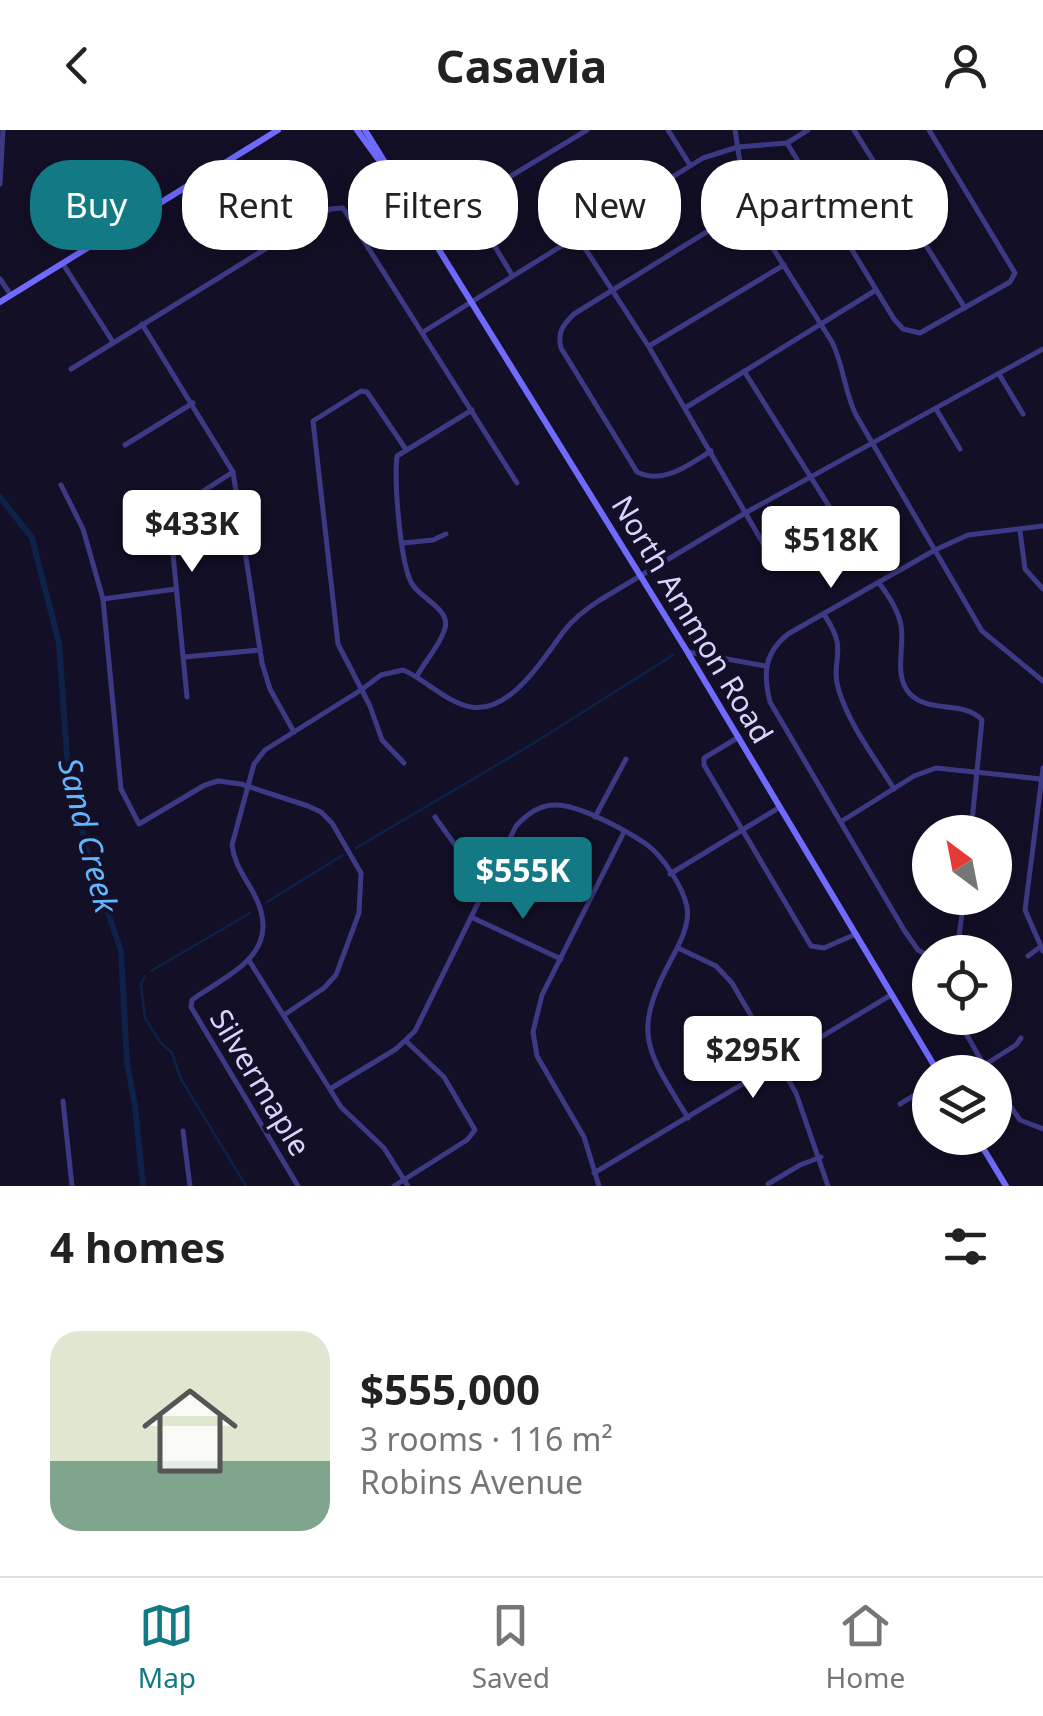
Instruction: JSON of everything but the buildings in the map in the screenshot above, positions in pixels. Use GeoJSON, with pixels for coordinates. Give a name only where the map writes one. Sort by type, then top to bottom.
{"type":"FeatureCollection","features":[{"type":"Feature","properties":{"kind":"main road"},"geometry":{"type":"LineString","coordinates":[[0,302],[281,130]]}},
{"type":"Feature","properties":{"kind":"main road","name":"North Ammon Road"},"geometry":{"type":"LineString","coordinates":[[357,130],[379,160]]}},
{"type":"Feature","properties":{"kind":"main road","name":"North Ammon Road"},"geometry":{"type":"LineString","coordinates":[[365,130],[383,160]]}},
{"type":"Feature","properties":{"kind":"main road","name":"North Ammon Road"},"geometry":{"type":"LineString","coordinates":[[438,250],[688,652],[928,1055]]}},
{"type":"Feature","properties":{"kind":"main road"},"geometry":{"type":"LineString","coordinates":[[987,1155],[1006,1186]]}},
{"type":"Feature","properties":{"kind":"street"},"geometry":{"type":"LineString","coordinates":[[0,184],[3,130]]}},
{"type":"Feature","properties":{"kind":"street"},"geometry":{"type":"LineString","coordinates":[[518,172],[587,130]]}},
{"type":"Feature","properties":{"kind":"street"},"geometry":{"type":"LineString","coordinates":[[668,130],[690,165]]}},
{"type":"Feature","properties":{"kind":"street"},"geometry":{"type":"LineString","coordinates":[[736,130],[740,160]]}},
{"type":"Feature","properties":{"kind":"street"},"geometry":{"type":"LineString","coordinates":[[681,171],[738,147],[787,143],[808,130]]}},
{"type":"Feature","properties":{"kind":"street"},"geometry":{"type":"LineString","coordinates":[[854,130],[965,308]]}},
{"type":"Feature","properties":{"kind":"street"},"geometry":{"type":"LineString","coordinates":[[787,143],[894,319],[912,333],[928,331],[1010,282],[1014,272],[928,130]]}},
{"type":"Feature","properties":{"kind":"street"},"geometry":{"type":"LineString","coordinates":[[71,368],[337,207],[348,214],[516,483]]}},
{"type":"Feature","properties":{"kind":"street"},"geometry":{"type":"LineString","coordinates":[[701,235],[574,314],[562,326],[558,338],[560,348],[637,472],[658,478],[711,452]]}},
{"type":"Feature","properties":{"kind":"street"},"geometry":{"type":"LineString","coordinates":[[497,250],[512,276]]}},
{"type":"Feature","properties":{"kind":"street"},"geometry":{"type":"LineString","coordinates":[[423,332],[554,250]]}},
{"type":"Feature","properties":{"kind":"street"},"geometry":{"type":"LineString","coordinates":[[586,250],[649,347],[771,557]]}},
{"type":"Feature","properties":{"kind":"street"},"geometry":{"type":"LineString","coordinates":[[774,250],[842,363],[843,384],[857,416],[981,628],[1043,681]]}},
{"type":"Feature","properties":{"kind":"street"},"geometry":{"type":"LineString","coordinates":[[62,264],[113,342]]}},
{"type":"Feature","properties":{"kind":"street"},"geometry":{"type":"LineString","coordinates":[[649,347],[784,265]]}},
{"type":"Feature","properties":{"kind":"street"},"geometry":{"type":"LineString","coordinates":[[0,278],[11,295]]}},
{"type":"Feature","properties":{"kind":"street"},"geometry":{"type":"LineString","coordinates":[[685,408],[876,290]]}},
{"type":"Feature","properties":{"kind":"street"},"geometry":{"type":"LineString","coordinates":[[142,324],[233,472],[260,650],[270,689],[294,732]]}},
{"type":"Feature","properties":{"kind":"street"},"geometry":{"type":"LineString","coordinates":[[406,1183],[384,1148],[348,1116],[250,962],[260,938],[262,915],[234,859],[232,845],[254,764],[265,750],[381,674],[402,670],[472,708],[488,705],[528,679],[578,615],[640,574],[1043,349]]}},
{"type":"Feature","properties":{"kind":"street"},"geometry":{"type":"LineString","coordinates":[[744,371],[839,522]]}},
{"type":"Feature","properties":{"kind":"street"},"geometry":{"type":"LineString","coordinates":[[999,374],[1023,414]]}},
{"type":"Feature","properties":{"kind":"street"},"geometry":{"type":"LineString","coordinates":[[404,763],[382,740],[338,644],[312,422],[352,396],[367,392],[405,448]]}},
{"type":"Feature","properties":{"kind":"street"},"geometry":{"type":"LineString","coordinates":[[125,445],[193,404]]}},
{"type":"Feature","properties":{"kind":"street"},"geometry":{"type":"LineString","coordinates":[[936,409],[960,449]]}},
{"type":"Feature","properties":{"kind":"street"},"geometry":{"type":"LineString","coordinates":[[417,676],[446,627],[444,616],[417,592],[410,580],[397,456],[472,410]]}},
{"type":"Feature","properties":{"kind":"street"},"geometry":{"type":"LineString","coordinates":[[187,697],[169,514],[233,472]]}},
{"type":"Feature","properties":{"kind":"street"},"geometry":{"type":"LineString","coordinates":[[61,485],[83,528],[103,599],[121,788],[138,824],[204,785],[218,781],[248,786],[321,812],[332,823],[361,873],[359,913],[336,975],[284,1015]]}},
{"type":"Feature","properties":{"kind":"street"},"geometry":{"type":"LineString","coordinates":[[912,943],[770,702],[765,666],[777,643],[935,550],[968,535],[1043,526]]}},
{"type":"Feature","properties":{"kind":"street"},"geometry":{"type":"LineString","coordinates":[[1020,531],[1025,569],[1043,589]]}},
{"type":"Feature","properties":{"kind":"street"},"geometry":{"type":"LineString","coordinates":[[403,542],[433,540],[446,534]]}},
{"type":"Feature","properties":{"kind":"street"},"geometry":{"type":"LineString","coordinates":[[879,582],[900,620],[901,675],[906,690],[924,703],[975,712],[982,720],[973,815]]}},
{"type":"Feature","properties":{"kind":"street"},"geometry":{"type":"LineString","coordinates":[[103,599],[176,589]]}},
{"type":"Feature","properties":{"kind":"street"},"geometry":{"type":"LineString","coordinates":[[824,615],[838,638],[837,684],[844,703],[894,789]]}},
{"type":"Feature","properties":{"kind":"street"},"geometry":{"type":"LineString","coordinates":[[972,636],[981,628]]}},
{"type":"Feature","properties":{"kind":"street"},"geometry":{"type":"LineString","coordinates":[[183,657],[260,650]]}},
{"type":"Feature","properties":{"kind":"street"},"geometry":{"type":"LineString","coordinates":[[688,652],[765,666]]}},
{"type":"Feature","properties":{"kind":"street"},"geometry":{"type":"LineString","coordinates":[[739,737],[704,758],[704,764],[742,830],[811,946],[824,948],[856,934]]}},
{"type":"Feature","properties":{"kind":"street"},"geometry":{"type":"LineString","coordinates":[[594,817],[626,759]]}},
{"type":"Feature","properties":{"kind":"street"},"geometry":{"type":"LineString","coordinates":[[842,821],[936,768],[1041,780]]}},
{"type":"Feature","properties":{"kind":"street"},"geometry":{"type":"LineString","coordinates":[[1028,956],[1042,949],[1025,910],[1043,768]]}},
{"type":"Feature","properties":{"kind":"street"},"geometry":{"type":"LineString","coordinates":[[330,1089],[406,1041],[415,1031],[516,826],[543,806],[567,806],[647,845],[670,874],[688,910],[678,948],[650,1005],[646,1036],[655,1063],[688,1118]]}},
{"type":"Feature","properties":{"kind":"street"},"geometry":{"type":"LineString","coordinates":[[670,874],[780,807]]}},
{"type":"Feature","properties":{"kind":"street"},"geometry":{"type":"LineString","coordinates":[[436,817],[466,855],[493,872]]}},
{"type":"Feature","properties":{"kind":"street"},"geometry":{"type":"LineString","coordinates":[[600,1186],[584,1137],[534,1046],[534,1032],[542,995],[624,832]]}},
{"type":"Feature","properties":{"kind":"street"},"geometry":{"type":"LineString","coordinates":[[471,917],[560,959]]}},
{"type":"Feature","properties":{"kind":"street"},"geometry":{"type":"LineString","coordinates":[[678,948],[725,974],[780,1063],[804,1112],[828,1186]]}},
{"type":"Feature","properties":{"kind":"street","name":"Silvermaple"},"geometry":{"type":"LineString","coordinates":[[250,962],[192,1000],[194,1015],[298,1186]]}},
{"type":"Feature","properties":{"kind":"street"},"geometry":{"type":"LineString","coordinates":[[594,1173],[892,995]]}},
{"type":"Feature","properties":{"kind":"street"},"geometry":{"type":"LineString","coordinates":[[1000,1055],[1020,1038]]}},
{"type":"Feature","properties":{"kind":"street"},"geometry":{"type":"LineString","coordinates":[[394,1186],[406,1183],[467,1140],[475,1130],[444,1077],[406,1041]]}},
{"type":"Feature","properties":{"kind":"street"},"geometry":{"type":"LineString","coordinates":[[900,1104],[912,1097]]}},
{"type":"Feature","properties":{"kind":"street"},"geometry":{"type":"LineString","coordinates":[[63,1100],[72,1186]]}},
{"type":"Feature","properties":{"kind":"street"},"geometry":{"type":"LineString","coordinates":[[1012,1108],[1020,1120],[1043,1129]]}},
{"type":"Feature","properties":{"kind":"street"},"geometry":{"type":"LineString","coordinates":[[183,1131],[190,1186]]}},
{"type":"Feature","properties":{"kind":"street"},"geometry":{"type":"LineString","coordinates":[[768,1184],[821,1157]]}},
{"type":"Feature","properties":{"kind":"waterway","name":"Sand Creek"},"geometry":{"type":"LineString","coordinates":[[0,497],[32,538],[59,643],[67,757],[86,847],[121,951],[127,1063],[143,1186]]}},
{"type":"Feature","properties":{"kind":"waterway"},"geometry":{"type":"LineString","coordinates":[[356,848],[673,655]]}},
{"type":"Feature","properties":{"kind":"waterway"},"geometry":{"type":"LineString","coordinates":[[267,902],[343,855]]}},
{"type":"Feature","properties":{"kind":"waterway"},"geometry":{"type":"LineString","coordinates":[[151,971],[250,913]]}},
{"type":"Feature","properties":{"kind":"waterway"},"geometry":{"type":"LineString","coordinates":[[145,976],[141,984],[145,1018],[172,1053],[181,1079],[246,1186]]}}]}
